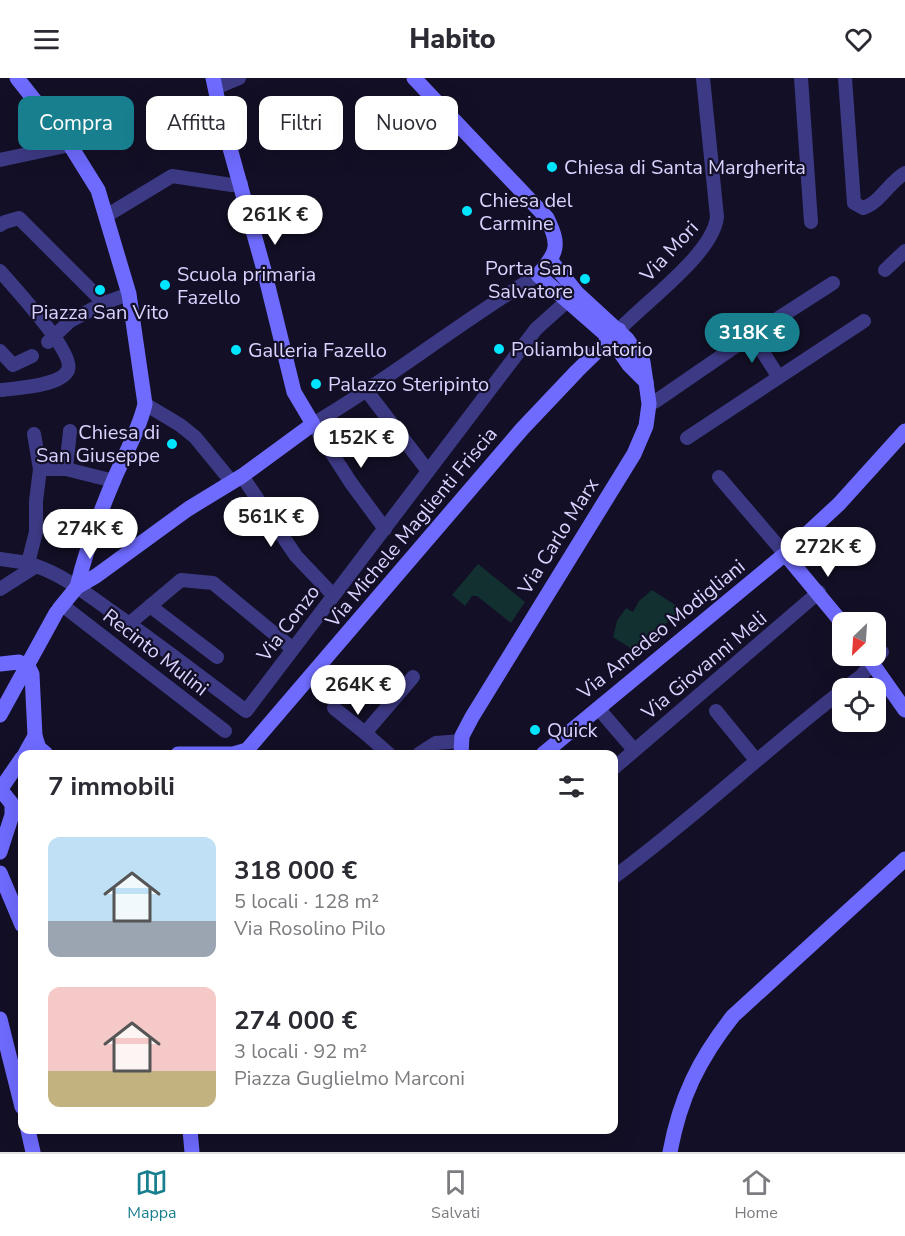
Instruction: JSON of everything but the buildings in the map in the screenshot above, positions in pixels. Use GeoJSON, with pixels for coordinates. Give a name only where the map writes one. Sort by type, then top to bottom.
{"type":"FeatureCollection","features":[{"type":"Feature","properties":{"kind":"street"},"geometry":{"type":"LineString","coordinates":[[17,78],[31,96]]}},
{"type":"Feature","properties":{"kind":"street"},"geometry":{"type":"LineString","coordinates":[[239,78],[214,83],[294,392],[351,483],[386,529]]}},
{"type":"Feature","properties":{"kind":"street"},"geometry":{"type":"LineString","coordinates":[[2,712],[59,609],[77,587],[505,294],[538,275],[551,261],[556,236],[547,218],[414,78]]}},
{"type":"Feature","properties":{"kind":"street","name":"Via Mori"},"geometry":{"type":"LineString","coordinates":[[615,335],[698,254],[716,227],[717,217],[703,78]]}},
{"type":"Feature","properties":{"kind":"street"},"geometry":{"type":"LineString","coordinates":[[801,78],[811,222]]}},
{"type":"Feature","properties":{"kind":"street"},"geometry":{"type":"LineString","coordinates":[[845,78],[854,203],[863,208],[870,206],[896,178],[905,173]]}},
{"type":"Feature","properties":{"kind":"street"},"geometry":{"type":"LineString","coordinates":[[0,160],[47,150]]}},
{"type":"Feature","properties":{"kind":"street"},"geometry":{"type":"LineString","coordinates":[[73,150],[98,190],[129,294],[145,404],[108,496],[82,566],[77,587]]}},
{"type":"Feature","properties":{"kind":"street"},"geometry":{"type":"LineString","coordinates":[[106,216],[172,176],[232,185],[241,184]]}},
{"type":"Feature","properties":{"kind":"street"},"geometry":{"type":"LineString","coordinates":[[6,221],[80,279],[104,303]]}},
{"type":"Feature","properties":{"kind":"street"},"geometry":{"type":"LineString","coordinates":[[885,270],[905,251]]}},
{"type":"Feature","properties":{"kind":"street"},"geometry":{"type":"LineString","coordinates":[[551,261],[572,297]]}},
{"type":"Feature","properties":{"kind":"street"},"geometry":{"type":"LineString","coordinates":[[0,271],[51,339],[64,352],[69,368],[67,372],[49,383],[2,390]]}},
{"type":"Feature","properties":{"kind":"street"},"geometry":{"type":"LineString","coordinates":[[538,275],[572,297]]}},
{"type":"Feature","properties":{"kind":"street"},"geometry":{"type":"LineString","coordinates":[[652,403],[833,283]]}},
{"type":"Feature","properties":{"kind":"street"},"geometry":{"type":"LineString","coordinates":[[51,339],[70,321],[104,303],[129,294]]}},
{"type":"Feature","properties":{"kind":"street","name":"Via Carlo Marx"},"geometry":{"type":"LineString","coordinates":[[461,748],[472,717],[634,454],[646,426],[652,403],[646,382],[629,365],[615,335],[572,297]]}},
{"type":"Feature","properties":{"kind":"street","name":"Via Conzo"},"geometry":{"type":"LineString","coordinates":[[130,624],[246,711],[536,329],[572,297]]}},
{"type":"Feature","properties":{"kind":"street"},"geometry":{"type":"LineString","coordinates":[[687,438],[864,321]]}},
{"type":"Feature","properties":{"kind":"street","name":"Via Michele Maglienti Friscia"},"geometry":{"type":"LineString","coordinates":[[246,750],[522,429],[615,335]]}},
{"type":"Feature","properties":{"kind":"street"},"geometry":{"type":"LineString","coordinates":[[752,335],[778,376]]}},
{"type":"Feature","properties":{"kind":"street"},"geometry":{"type":"LineString","coordinates":[[0,351],[13,365],[32,356]]}},
{"type":"Feature","properties":{"kind":"street"},"geometry":{"type":"LineString","coordinates":[[366,390],[428,471]]}},
{"type":"Feature","properties":{"kind":"street"},"geometry":{"type":"LineString","coordinates":[[145,404],[195,437],[236,478],[296,556],[333,595]]}},
{"type":"Feature","properties":{"kind":"street"},"geometry":{"type":"LineString","coordinates":[[66,469],[70,431]]}},
{"type":"Feature","properties":{"kind":"street","name":"Via Amedeo Modigliani"},"geometry":{"type":"LineString","coordinates":[[548,750],[786,554],[839,504],[905,431]]}},
{"type":"Feature","properties":{"kind":"street"},"geometry":{"type":"LineString","coordinates":[[0,589],[32,564],[40,469],[34,434]]}},
{"type":"Feature","properties":{"kind":"street"},"geometry":{"type":"LineString","coordinates":[[40,469],[66,469],[114,481]]}},
{"type":"Feature","properties":{"kind":"street"},"geometry":{"type":"LineString","coordinates":[[719,477],[834,612]]}},
{"type":"Feature","properties":{"kind":"street"},"geometry":{"type":"LineString","coordinates":[[0,559],[32,564],[48,570],[130,624],[181,580],[213,583],[293,649]]}},
{"type":"Feature","properties":{"kind":"street","name":"Via Giovanni Meli"},"geometry":{"type":"LineString","coordinates":[[618,764],[819,592]]}},
{"type":"Feature","properties":{"kind":"street"},"geometry":{"type":"LineString","coordinates":[[150,606],[217,657]]}},
{"type":"Feature","properties":{"kind":"street","name":"Recinto Mulini"},"geometry":{"type":"LineString","coordinates":[[59,609],[225,731]]}},
{"type":"Feature","properties":{"kind":"street"},"geometry":{"type":"LineString","coordinates":[[0,664],[19,662],[28,666],[32,674],[35,736],[41,750]]}},
{"type":"Feature","properties":{"kind":"street"},"geometry":{"type":"LineString","coordinates":[[858,678],[867,666]]}},
{"type":"Feature","properties":{"kind":"street"},"geometry":{"type":"LineString","coordinates":[[881,666],[905,710]]}},
{"type":"Feature","properties":{"kind":"street"},"geometry":{"type":"LineString","coordinates":[[364,733],[412,677]]}},
{"type":"Feature","properties":{"kind":"street"},"geometry":{"type":"LineString","coordinates":[[618,875],[832,699]]}},
{"type":"Feature","properties":{"kind":"street"},"geometry":{"type":"LineString","coordinates":[[334,708],[383,750]]}},
{"type":"Feature","properties":{"kind":"street"},"geometry":{"type":"LineString","coordinates":[[598,708],[634,750]]}},
{"type":"Feature","properties":{"kind":"street"},"geometry":{"type":"LineString","coordinates":[[2,712],[21,709],[34,716]]}},
{"type":"Feature","properties":{"kind":"street"},"geometry":{"type":"LineString","coordinates":[[716,711],[756,760]]}},
{"type":"Feature","properties":{"kind":"street"},"geometry":{"type":"LineString","coordinates":[[27,750],[35,736]]}},
{"type":"Feature","properties":{"kind":"street"},"geometry":{"type":"LineString","coordinates":[[425,750],[436,743],[461,748]]}},
{"type":"Feature","properties":{"kind":"street"},"geometry":{"type":"LineString","coordinates":[[12,804],[0,789],[18,764]]}},
{"type":"Feature","properties":{"kind":"street"},"geometry":{"type":"LineString","coordinates":[[0,852],[11,824],[18,774]]}},
{"type":"Feature","properties":{"kind":"street"},"geometry":{"type":"LineString","coordinates":[[670,1152],[686,1091],[716,1038],[733,1016],[905,859]]}},
{"type":"Feature","properties":{"kind":"street"},"geometry":{"type":"LineString","coordinates":[[0,873],[18,916]]}},
{"type":"Feature","properties":{"kind":"street"},"geometry":{"type":"LineString","coordinates":[[0,1019],[4,1048],[18,1094]]}},
{"type":"Feature","properties":{"kind":"street"},"geometry":{"type":"LineString","coordinates":[[29,1134],[33,1152]]}},
{"type":"Feature","properties":{"kind":"street"},"geometry":{"type":"LineString","coordinates":[[192,1134],[192,1152]]}},
{"type":"Feature","properties":{"kind":"green space"},"geometry":{"type":"Polygon","coordinates":[[[478,564],[525,602],[511,623],[477,596],[472,596],[465,606],[452,595],[478,564]]]}},
{"type":"Feature","properties":{"kind":"green space"},"geometry":{"type":"Polygon","coordinates":[[[652,590],[683,610],[642,642],[632,653],[629,647],[613,637],[617,621],[626,608],[633,612],[639,601],[652,590]]]}},
{"type":"Feature","properties":{"kind":"place","name":"Chiesa di Santa Margherita"},"geometry":{"type":"Point","coordinates":[552,167]}},
{"type":"Feature","properties":{"kind":"place","name":"Chiesa del Carmine"},"geometry":{"type":"Point","coordinates":[467,211]}},
{"type":"Feature","properties":{"kind":"place","name":"Porta San Salvatore"},"geometry":{"type":"Point","coordinates":[585,279]}},
{"type":"Feature","properties":{"kind":"place","name":"Scuola primaria Fazello"},"geometry":{"type":"Point","coordinates":[165,285]}},
{"type":"Feature","properties":{"kind":"place","name":"Piazza San Vito"},"geometry":{"type":"Point","coordinates":[100,290]}},
{"type":"Feature","properties":{"kind":"place","name":"Poliambulatorio"},"geometry":{"type":"Point","coordinates":[499,349]}},
{"type":"Feature","properties":{"kind":"place","name":"Galleria Fazello"},"geometry":{"type":"Point","coordinates":[236,350]}},
{"type":"Feature","properties":{"kind":"place","name":"Palazzo Steripinto"},"geometry":{"type":"Point","coordinates":[316,384]}},
{"type":"Feature","properties":{"kind":"place","name":"Chiesa di San Giuseppe"},"geometry":{"type":"Point","coordinates":[172,444]}},
{"type":"Feature","properties":{"kind":"place","name":"Quick"},"geometry":{"type":"Point","coordinates":[535,730]}}]}
